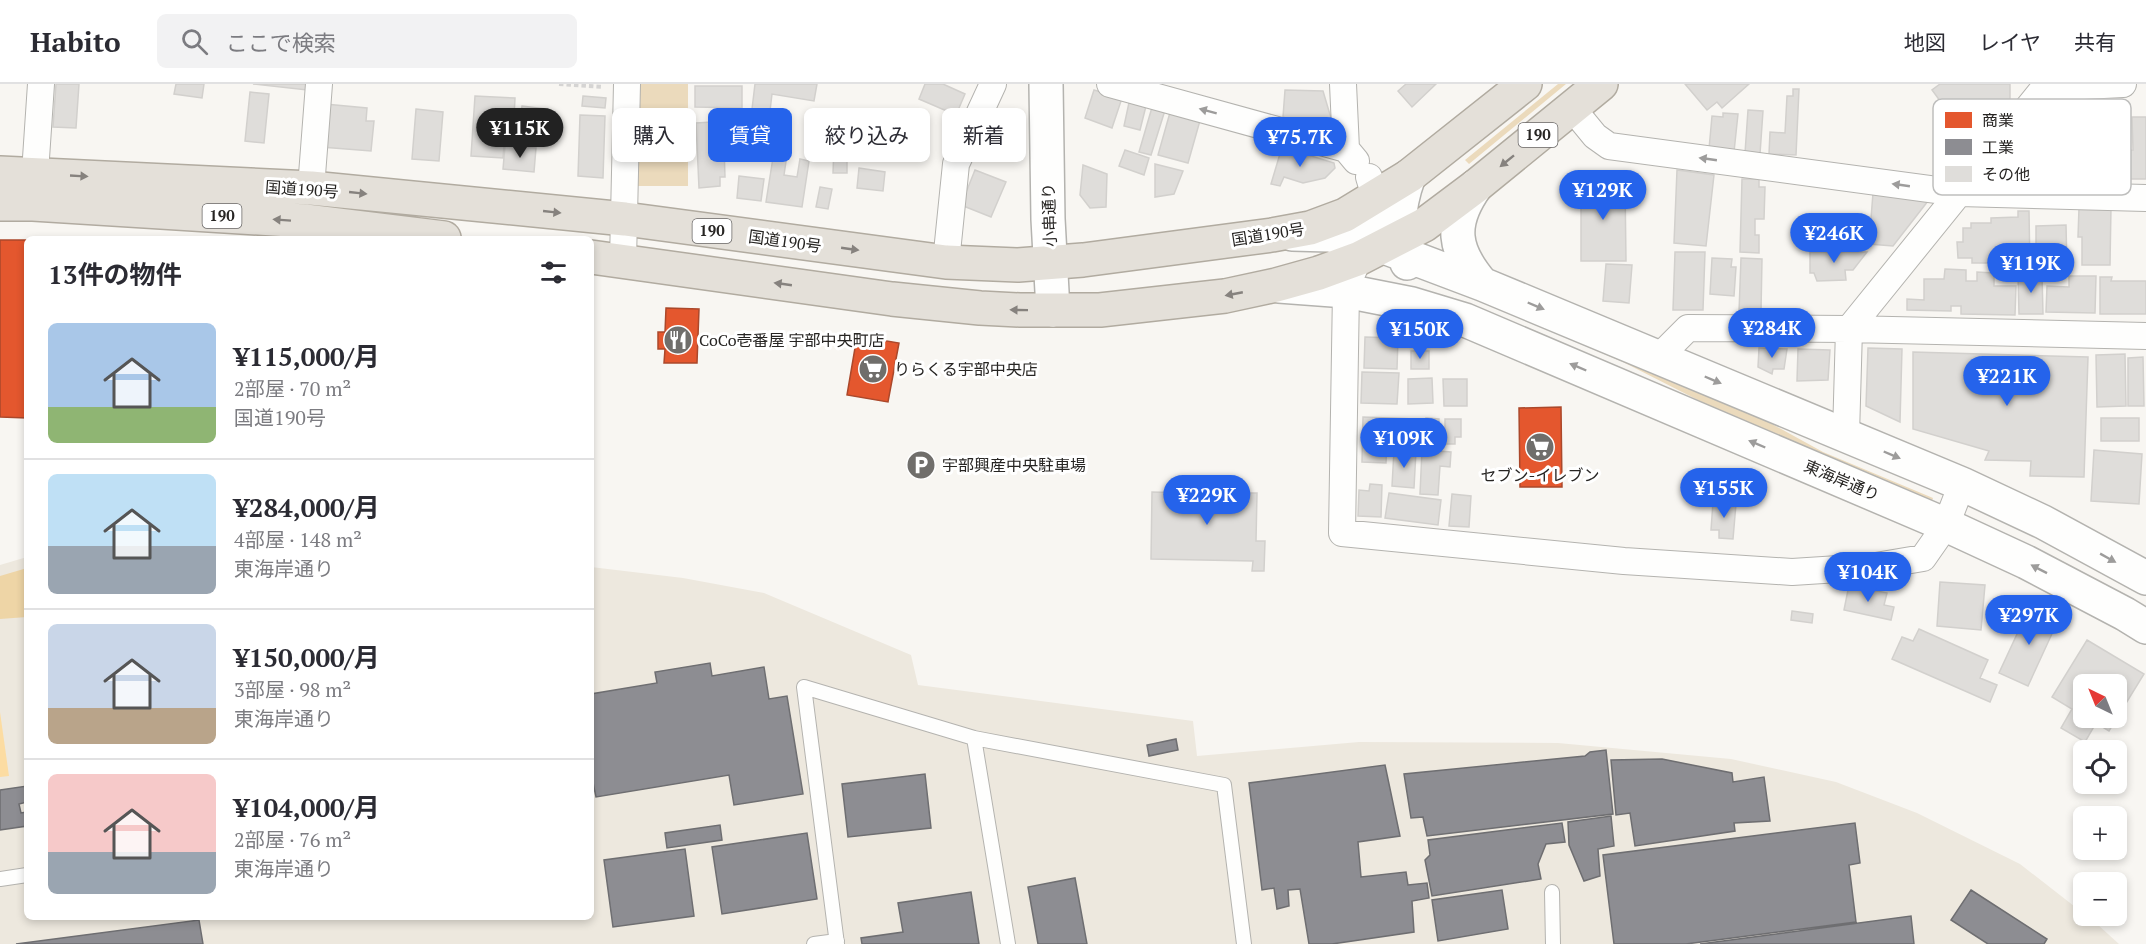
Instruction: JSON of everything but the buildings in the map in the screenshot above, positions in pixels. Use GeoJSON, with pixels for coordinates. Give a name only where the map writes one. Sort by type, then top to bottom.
{"type":"FeatureCollection","features":[{"type":"Feature","properties":{"kind":"highway","name":"国道190号"},"geometry":{"type":"LineString","coordinates":[[0,173],[311,188],[625,219],[946,262],[1014,265],[1083,260],[1310,228],[1345,215],[1372,187],[1409,176],[1525,84]]}},
{"type":"Feature","properties":{"kind":"highway","name":"190"},"geometry":{"type":"LineString","coordinates":[[594,257],[892,299],[989,309],[1100,310],[1225,296],[1276,285],[1383,248],[1424,225],[1476,186],[1601,84]]}},
{"type":"Feature","properties":{"kind":"highway","name":"国道190号"},"geometry":{"type":"LineString","coordinates":[[0,204],[33,204],[305,221],[428,236]]}},
{"type":"Feature","properties":{"kind":"street"},"geometry":{"type":"LineString","coordinates":[[35,173],[41,84]]}},
{"type":"Feature","properties":{"kind":"street"},"geometry":{"type":"LineString","coordinates":[[311,188],[319,84]]}},
{"type":"Feature","properties":{"kind":"street"},"geometry":{"type":"LineString","coordinates":[[946,262],[956,164],[993,84]]}},
{"type":"Feature","properties":{"kind":"street","name":"小串通り"},"geometry":{"type":"LineString","coordinates":[[1046,84],[1053,310]]}},
{"type":"Feature","properties":{"kind":"street"},"geometry":{"type":"LineString","coordinates":[[1110,84],[1346,149]]}},
{"type":"Feature","properties":{"kind":"street"},"geometry":{"type":"LineString","coordinates":[[1343,84],[1346,149],[1372,187],[1374,228],[1383,248],[1410,271],[1433,298],[1465,320]]}},
{"type":"Feature","properties":{"kind":"street"},"geometry":{"type":"LineString","coordinates":[[2033,99],[2043,86],[2123,84]]}},
{"type":"Feature","properties":{"kind":"street"},"geometry":{"type":"LineString","coordinates":[[623,261],[627,87]]}},
{"type":"Feature","properties":{"kind":"street"},"geometry":{"type":"LineString","coordinates":[[1572,108],[1595,136],[1609,146],[1933,190]]}},
{"type":"Feature","properties":{"kind":"street"},"geometry":{"type":"LineString","coordinates":[[1409,176],[1403,192],[1400,211],[1383,248],[1349,281],[1346,291],[1342,533],[1624,561],[1792,572],[1870,567],[1923,558],[1946,525],[1962,484]]}},
{"type":"Feature","properties":{"kind":"street"},"geometry":{"type":"LineString","coordinates":[[1476,186],[1460,215],[1457,232],[1460,250],[1468,267],[1482,284]]}},
{"type":"Feature","properties":{"kind":"street"},"geometry":{"type":"LineString","coordinates":[[1846,435],[1850,329],[1957,195]]}},
{"type":"Feature","properties":{"kind":"street"},"geometry":{"type":"LineString","coordinates":[[2034,195],[2146,198]]}},
{"type":"Feature","properties":{"kind":"street"},"geometry":{"type":"LineString","coordinates":[[1272,235],[1305,233],[1329,235],[1383,248],[1482,284],[1962,484],[2043,522],[2146,579],[2135,621]]}},
{"type":"Feature","properties":{"kind":"street"},"geometry":{"type":"LineString","coordinates":[[1276,285],[1346,291],[1412,304],[1465,320]]}},
{"type":"Feature","properties":{"kind":"street","name":"東海岸通り"},"geometry":{"type":"LineString","coordinates":[[1465,320],[1946,525],[2026,562],[2135,621]]}},
{"type":"Feature","properties":{"kind":"street"},"geometry":{"type":"LineString","coordinates":[[1659,357],[1688,328],[1850,329],[2146,336]]}},
{"type":"Feature","properties":{"kind":"lane"},"geometry":{"type":"LineString","coordinates":[[814,944],[837,943],[804,687],[974,738],[1224,785],[1245,944]]}},
{"type":"Feature","properties":{"kind":"lane"},"geometry":{"type":"LineString","coordinates":[[974,738],[1008,944]]}},
{"type":"Feature","properties":{"kind":"lane"},"geometry":{"type":"LineString","coordinates":[[0,879],[24,875]]}},
{"type":"Feature","properties":{"kind":"lane"},"geometry":{"type":"LineString","coordinates":[[1552,892],[1553,944]]}},
{"type":"Feature","properties":{"kind":"path"},"geometry":{"type":"LineString","coordinates":[[559,84],[627,87]]}},
{"type":"Feature","properties":{"kind":"shaded area"},"geometry":{"type":"Polygon","coordinates":[[[636,84],[688,84],[688,108],[636,108],[636,84]]]}},
{"type":"Feature","properties":{"kind":"shaded area"},"geometry":{"type":"Polygon","coordinates":[[[1558,84],[1566,84],[1469,164],[1465,160],[1558,84]]]}},
{"type":"Feature","properties":{"kind":"shaded area"},"geometry":{"type":"Polygon","coordinates":[[[637,162],[688,162],[688,186],[637,186],[637,162]]]}},
{"type":"Feature","properties":{"kind":"shaded area"},"geometry":{"type":"Polygon","coordinates":[[[1487,300],[1739,406],[1823,452],[1933,498],[1931,504],[1753,428],[1623,362],[1486,304],[1487,300]]]}},
{"type":"Feature","properties":{"kind":"shaded area"},"geometry":{"type":"Polygon","coordinates":[[[24,558],[24,920],[594,920],[594,567],[683,578],[764,593],[911,655],[918,685],[1193,721],[1197,756],[1359,742],[1558,743],[1731,759],[1836,782],[1917,813],[2020,864],[2073,905],[2073,926],[2099,926],[2119,944],[0,944],[0,565],[24,558]]]}},
{"type":"Feature","properties":{"kind":"shaded area"},"geometry":{"type":"Polygon","coordinates":[[[24,569],[24,617],[0,619],[0,576],[24,569]]]}},
{"type":"Feature","properties":{"kind":"shaded area"},"geometry":{"type":"Polygon","coordinates":[[[0,712],[9,776],[0,777],[0,712]]]}},
{"type":"Feature","properties":{"kind":"place","name":"CoCo壱番屋 宇部中央町店"},"geometry":{"type":"Point","coordinates":[678,340]}},
{"type":"Feature","properties":{"kind":"place","name":"りらくる宇部中央店"},"geometry":{"type":"Point","coordinates":[873,369]}},
{"type":"Feature","properties":{"kind":"place","name":"セブン-イレブン"},"geometry":{"type":"Point","coordinates":[1540,447]}},
{"type":"Feature","properties":{"kind":"place","name":"宇部興産中央駐車場"},"geometry":{"type":"Point","coordinates":[921,465]}}]}
